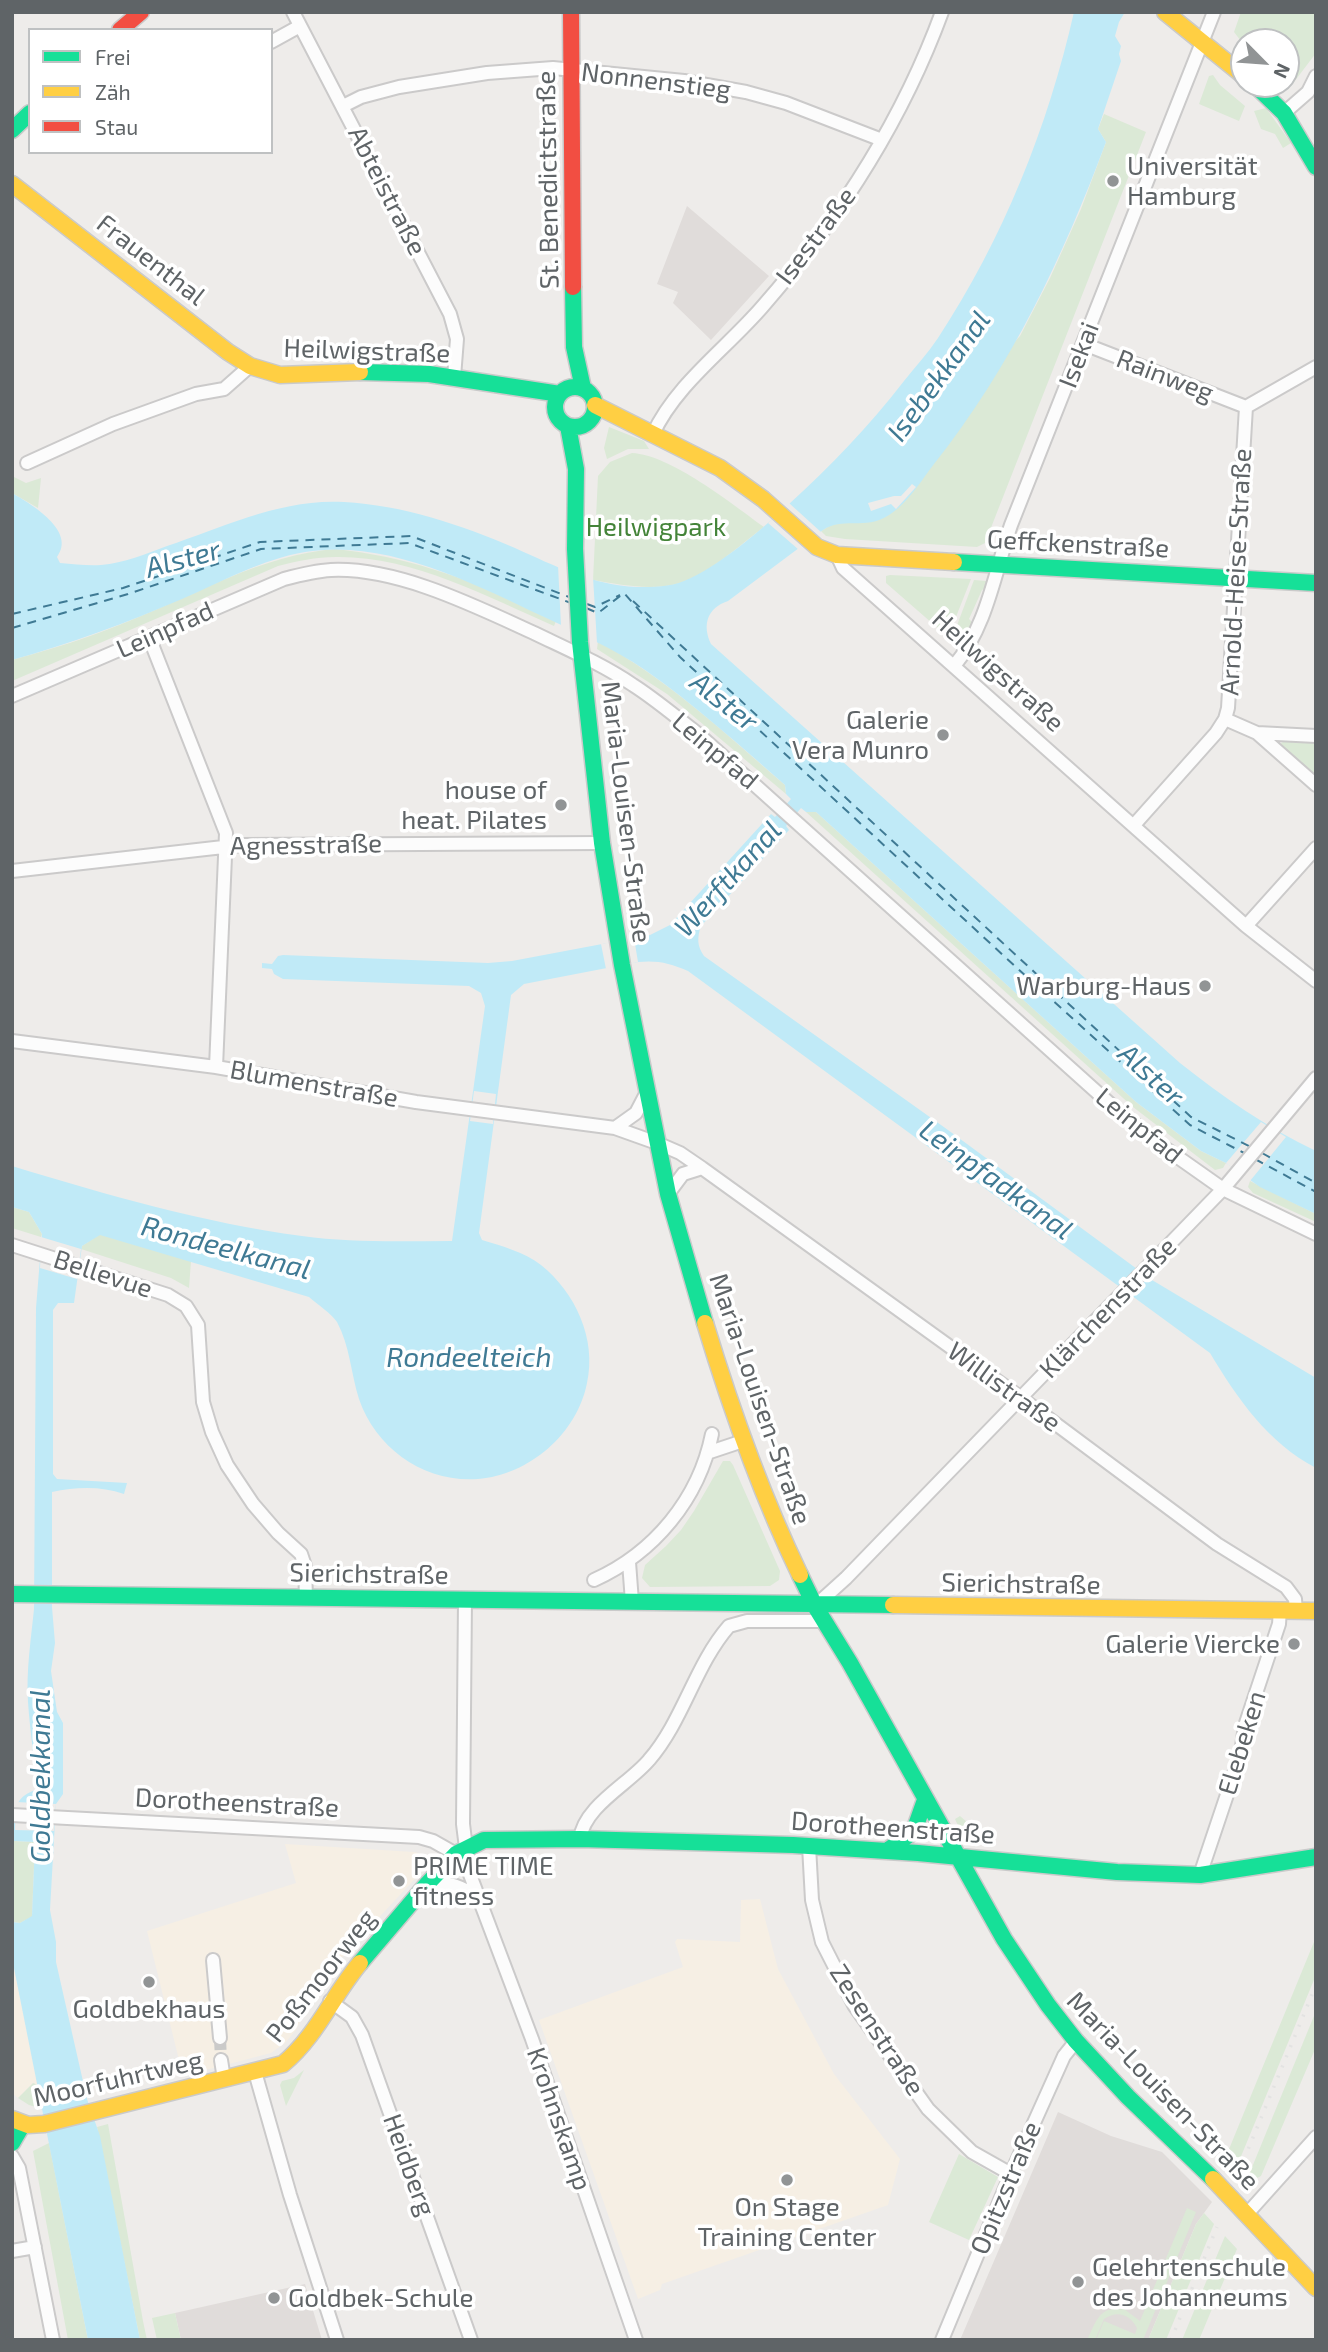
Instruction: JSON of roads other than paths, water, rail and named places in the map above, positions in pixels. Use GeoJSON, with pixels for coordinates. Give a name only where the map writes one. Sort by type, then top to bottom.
{"type":"FeatureCollection","features":[{"type":"Feature","properties":{"kind":"main road"},"geometry":{"type":"LineString","coordinates":[[122,28],[141,12]]}},
{"type":"Feature","properties":{"kind":"main road","name":"St. Benedictstraße"},"geometry":{"type":"LineString","coordinates":[[566,394],[574,347],[570,12]]}},
{"type":"Feature","properties":{"kind":"main road"},"geometry":{"type":"LineString","coordinates":[[1165,12],[1230,65]]}},
{"type":"Feature","properties":{"kind":"main road"},"geometry":{"type":"LineString","coordinates":[[1268,98],[1284,113],[1316,167]]}},
{"type":"Feature","properties":{"kind":"main road"},"geometry":{"type":"LineString","coordinates":[[12,115],[28,107]]}},
{"type":"Feature","properties":{"kind":"main road"},"geometry":{"type":"LineString","coordinates":[[12,130],[28,108]]}},
{"type":"Feature","properties":{"kind":"main road","name":"Frauenthal"},"geometry":{"type":"LineString","coordinates":[[12,177],[18,187],[228,352],[250,366]]}},
{"type":"Feature","properties":{"kind":"main road","name":"Heilwigstraße"},"geometry":{"type":"LineString","coordinates":[[250,366],[288,376],[375,371],[454,377],[518,389],[566,394]]}},
{"type":"Feature","properties":{"kind":"main road"},"geometry":{"type":"LineString","coordinates":[[566,394],[592,396],[584,419],[559,418],[566,394]]}},
{"type":"Feature","properties":{"kind":"main road","name":"Heilwigstraße"},"geometry":{"type":"LineString","coordinates":[[584,419],[619,416],[719,468],[778,512],[810,541],[826,552],[837,555]]}},
{"type":"Feature","properties":{"kind":"main road","name":"Maria-Louisen-Straße"},"geometry":{"type":"LineString","coordinates":[[584,419],[576,469],[579,634],[601,843],[617,941],[667,1194],[722,1380],[771,1516],[815,1606],[1021,1968],[1076,2041],[1316,2288]]}},
{"type":"Feature","properties":{"kind":"main road","name":"Geffckenstraße"},"geometry":{"type":"LineString","coordinates":[[837,555],[1316,583]]}},
{"type":"Feature","properties":{"kind":"main road","name":"Sierichstraße"},"geometry":{"type":"LineString","coordinates":[[12,1594],[1316,1611]]}},
{"type":"Feature","properties":{"kind":"main road"},"geometry":{"type":"LineString","coordinates":[[887,1851],[914,1831],[925,1800]]}},
{"type":"Feature","properties":{"kind":"main road","name":"Dorotheenstraße"},"geometry":{"type":"LineString","coordinates":[[461,1851],[497,1838],[809,1846],[1116,1872],[1200,1875],[1316,1857]]}},
{"type":"Feature","properties":{"kind":"main road","name":"Poßmoorweg"},"geometry":{"type":"LineString","coordinates":[[255,2072],[283,2064],[295,2056],[354,1968],[428,1883],[461,1851]]}},
{"type":"Feature","properties":{"kind":"main road","name":"Moorfuhrtweg"},"geometry":{"type":"LineString","coordinates":[[17,2122],[44,2124],[255,2072]]}},
{"type":"Feature","properties":{"kind":"main road"},"geometry":{"type":"LineString","coordinates":[[12,2143],[17,2122]]}},
{"type":"Feature","properties":{"kind":"street","name":"Abteistraße"},"geometry":{"type":"LineString","coordinates":[[293,12],[450,314],[457,339],[454,377]]}},
{"type":"Feature","properties":{"kind":"street","name":"Isestraße"},"geometry":{"type":"LineString","coordinates":[[653,434],[672,400],[746,325],[811,248],[861,176],[907,92],[942,12]]}},
{"type":"Feature","properties":{"kind":"street","name":"Isekai"},"geometry":{"type":"LineString","coordinates":[[954,666],[967,650],[992,590],[1011,524],[1214,12]]}},
{"type":"Feature","properties":{"kind":"street"},"geometry":{"type":"LineString","coordinates":[[273,41],[300,26]]}},
{"type":"Feature","properties":{"kind":"street","name":"Nonnenstieg"},"geometry":{"type":"LineString","coordinates":[[343,106],[379,91],[425,82],[487,73],[553,68],[684,81],[746,92],[786,103],[882,140]]}},
{"type":"Feature","properties":{"kind":"street"},"geometry":{"type":"LineString","coordinates":[[1284,113],[1308,93],[1316,76]]}},
{"type":"Feature","properties":{"kind":"street","name":"Rainweg"},"geometry":{"type":"LineString","coordinates":[[1084,344],[1246,407]]}},
{"type":"Feature","properties":{"kind":"street","name":"Heilwigstraße"},"geometry":{"type":"LineString","coordinates":[[27,463],[113,424],[196,394],[224,388],[250,366]]}},
{"type":"Feature","properties":{"kind":"street"},"geometry":{"type":"LineString","coordinates":[[1246,407],[1316,367]]}},
{"type":"Feature","properties":{"kind":"street","name":"Arnold-Heise-Straße"},"geometry":{"type":"LineString","coordinates":[[1133,825],[1216,733],[1228,708],[1246,407]]}},
{"type":"Feature","properties":{"kind":"street","name":"Heilwigstraße"},"geometry":{"type":"LineString","coordinates":[[837,555],[843,568],[1246,926],[1316,981]]}},
{"type":"Feature","properties":{"kind":"street","name":"Leinpfad"},"geometry":{"type":"LineString","coordinates":[[12,696],[284,579],[332,570],[379,575],[434,590],[482,609],[581,655],[654,699],[697,733],[793,818],[1108,1103],[1223,1189],[1316,1234]]}},
{"type":"Feature","properties":{"kind":"street"},"geometry":{"type":"LineString","coordinates":[[149,637],[222,819],[226,846],[216,1068]]}},
{"type":"Feature","properties":{"kind":"street"},"geometry":{"type":"LineString","coordinates":[[1225,719],[1257,733],[1316,785]]}},
{"type":"Feature","properties":{"kind":"street"},"geometry":{"type":"LineString","coordinates":[[1257,733],[1316,736]]}},
{"type":"Feature","properties":{"kind":"street","name":"Agnesstraße"},"geometry":{"type":"LineString","coordinates":[[12,870],[226,846],[601,843]]}},
{"type":"Feature","properties":{"kind":"street"},"geometry":{"type":"LineString","coordinates":[[1246,926],[1316,848]]}},
{"type":"Feature","properties":{"kind":"street","name":"Blumenstraße"},"geometry":{"type":"LineString","coordinates":[[12,1041],[216,1068],[471,1110],[615,1128],[657,1143]]}},
{"type":"Feature","properties":{"kind":"street","name":"Klärchenstraße"},"geometry":{"type":"LineString","coordinates":[[815,1606],[846,1578],[1223,1189],[1316,1078]]}},
{"type":"Feature","properties":{"kind":"street"},"geometry":{"type":"LineString","coordinates":[[615,1128],[636,1113],[647,1092]]}},
{"type":"Feature","properties":{"kind":"street","name":"Willistraße"},"geometry":{"type":"LineString","coordinates":[[657,1143],[680,1153],[702,1168],[1021,1398],[1217,1544],[1286,1587],[1295,1599],[1288,1611]]}},
{"type":"Feature","properties":{"kind":"street"},"geometry":{"type":"LineString","coordinates":[[667,1194],[683,1174],[702,1168]]}},
{"type":"Feature","properties":{"kind":"street","name":"Bellevue"},"geometry":{"type":"LineString","coordinates":[[12,1245],[169,1295],[189,1310],[196,1320],[199,1332],[203,1402],[212,1432],[244,1493],[272,1527],[302,1556],[306,1598]]}},
{"type":"Feature","properties":{"kind":"street"},"geometry":{"type":"LineString","coordinates":[[594,1580],[629,1562],[676,1514],[689,1494],[707,1453],[712,1434]]}},
{"type":"Feature","properties":{"kind":"street"},"geometry":{"type":"LineString","coordinates":[[707,1453],[743,1441]]}},
{"type":"Feature","properties":{"kind":"street"},"geometry":{"type":"LineString","coordinates":[[629,1562],[632,1602]]}},
{"type":"Feature","properties":{"kind":"street","name":"Krohnskamp"},"geometry":{"type":"LineString","coordinates":[[465,1600],[461,1851],[532,2039],[636,2340]]}},
{"type":"Feature","properties":{"kind":"street"},"geometry":{"type":"LineString","coordinates":[[725,1603],[747,1621]]}},
{"type":"Feature","properties":{"kind":"street","name":"Elebeken"},"geometry":{"type":"LineString","coordinates":[[1200,1875],[1241,1753],[1245,1726],[1279,1624],[1288,1611]]}},
{"type":"Feature","properties":{"kind":"street"},"geometry":{"type":"LineString","coordinates":[[580,1839],[588,1816],[641,1769],[658,1749],[725,1631],[734,1624],[747,1621],[825,1621]]}},
{"type":"Feature","properties":{"kind":"street","name":"Dorotheenstraße"},"geometry":{"type":"LineString","coordinates":[[14,1815],[419,1837],[461,1851]]}},
{"type":"Feature","properties":{"kind":"street","name":"Zesenstraße"},"geometry":{"type":"LineString","coordinates":[[809,1846],[812,1900],[822,1942],[854,2005],[928,2109],[972,2152],[1011,2174]]}},
{"type":"Feature","properties":{"kind":"street"},"geometry":{"type":"LineString","coordinates":[[428,1883],[456,1884],[480,1899]]}},
{"type":"Feature","properties":{"kind":"street","name":"Moorfuhrtweg"},"geometry":{"type":"LineString","coordinates":[[213,1960],[220,2038]]}},
{"type":"Feature","properties":{"kind":"street","name":"Heidberg"},"geometry":{"type":"LineString","coordinates":[[330,2001],[352,2017],[362,2035],[471,2340]]}},
{"type":"Feature","properties":{"kind":"street","name":"Opitzstraße"},"geometry":{"type":"LineString","coordinates":[[942,2340],[1011,2174],[1064,2056],[1076,2041]]}},
{"type":"Feature","properties":{"kind":"street","name":"Moorfuhrtweg"},"geometry":{"type":"LineString","coordinates":[[222,2060],[224,2079]]}},
{"type":"Feature","properties":{"kind":"street","name":"Poßmoorweg"},"geometry":{"type":"LineString","coordinates":[[255,2072],[290,2195],[337,2340]]}},
{"type":"Feature","properties":{"kind":"street"},"geometry":{"type":"LineString","coordinates":[[1247,2214],[1316,2137]]}},
{"type":"Feature","properties":{"kind":"street"},"geometry":{"type":"LineString","coordinates":[[12,2156],[19,2168],[53,2340]]}},
{"type":"Feature","properties":{"kind":"street"},"geometry":{"type":"LineString","coordinates":[[12,2251],[35,2247]]}},
{"type":"Feature","properties":{"kind":"water"},"geometry":{"type":"Polygon","coordinates":[[[1074,12],[1125,12],[1115,36],[1121,46],[1121,61],[1098,129],[1106,142],[1053,269],[1011,350],[962,427],[902,505],[880,520],[839,524],[823,530],[715,608],[708,618],[708,637],[711,644],[1180,1063],[1245,1111],[1316,1151],[1316,1214],[1260,1187],[1226,1163],[1201,1151],[1136,1102],[816,812],[806,812],[801,808],[786,826],[789,830],[701,926],[699,945],[704,956],[1152,1280],[1316,1378],[1316,1468],[1283,1446],[1255,1418],[1210,1353],[688,971],[663,963],[638,962],[524,984],[511,995],[479,1233],[482,1240],[535,1260],[553,1276],[581,1318],[589,1350],[587,1383],[582,1402],[573,1419],[548,1449],[515,1469],[497,1476],[458,1479],[422,1469],[390,1447],[377,1433],[359,1399],[348,1350],[337,1322],[309,1297],[100,1235],[82,1246],[74,1303],[58,1303],[53,1310],[53,1474],[57,1479],[127,1483],[124,1494],[88,1488],[52,1492],[52,1607],[55,1643],[51,1671],[57,1712],[63,1723],[63,1794],[56,1804],[50,1910],[56,1942],[56,1962],[87,2099],[100,2136],[140,2340],[88,2340],[12,1958],[12,1922],[20,1923],[32,1916],[35,1842],[14,1841],[14,1824],[17,1804],[35,1790],[28,1679],[34,1609],[36,1308],[42,1234],[29,1212],[12,1207],[12,1166],[156,1207],[229,1224],[339,1240],[452,1241],[485,1006],[481,993],[469,986],[283,979],[274,974],[272,969],[262,968],[262,963],[272,964],[278,956],[283,955],[488,963],[512,961],[650,935],[670,925],[771,814],[775,817],[791,799],[786,794],[785,785],[716,726],[663,683],[620,655],[458,578],[397,557],[366,551],[335,549],[289,555],[242,572],[119,625],[12,660],[12,493],[40,511],[57,528],[62,547],[57,557],[60,563],[96,565],[118,562],[276,509],[321,502],[344,502],[388,507],[453,524],[574,574],[605,583],[649,587],[684,581],[711,567],[739,547],[804,490],[863,430],[938,338],[983,261],[1021,181],[1051,98],[1074,12]]]}},
{"type":"Feature","properties":{"kind":"tunnel"},"geometry":{"type":"LineString","coordinates":[[220,2038],[221,2060]]}},
{"type":"Feature","properties":{"kind":"railway"},"geometry":{"type":"LineString","coordinates":[[1240,2169],[1316,1985]]}},
{"type":"Feature","properties":{"kind":"railway"},"geometry":{"type":"LineString","coordinates":[[1171,2340],[1217,2227]]}},
{"type":"Feature","properties":{"kind":"place","name":"Universität Hamburg"},"geometry":{"type":"Point","coordinates":[1113,181]}},
{"type":"Feature","properties":{"kind":"place","name":"Galerie Vera Munro"},"geometry":{"type":"Point","coordinates":[943,735]}},
{"type":"Feature","properties":{"kind":"place","name":"house of heat. Pilates"},"geometry":{"type":"Point","coordinates":[561,805]}},
{"type":"Feature","properties":{"kind":"place","name":"Warburg-Haus"},"geometry":{"type":"Point","coordinates":[1205,986]}},
{"type":"Feature","properties":{"kind":"place","name":"Galerie Viercke"},"geometry":{"type":"Point","coordinates":[1294,1644]}},
{"type":"Feature","properties":{"kind":"place","name":"PRIME TIME fitness"},"geometry":{"type":"Point","coordinates":[399,1881]}},
{"type":"Feature","properties":{"kind":"place","name":"Goldbekhaus"},"geometry":{"type":"Point","coordinates":[149,1982]}},
{"type":"Feature","properties":{"kind":"place","name":"On Stage Training Center"},"geometry":{"type":"Point","coordinates":[787,2180]}},
{"type":"Feature","properties":{"kind":"place","name":"Gelehrtenschule des Johanneums"},"geometry":{"type":"Point","coordinates":[1078,2282]}},
{"type":"Feature","properties":{"kind":"place","name":"Goldbek-Schule"},"geometry":{"type":"Point","coordinates":[274,2298]}},
{"type":"Feature","properties":{"kind":"water label","name":"Isebekkanal"},"geometry":{"type":"Point","coordinates":[939,376]}},
{"type":"Feature","properties":{"kind":"water label","name":"Alster"},"geometry":{"type":"Point","coordinates":[183,559]}},
{"type":"Feature","properties":{"kind":"water label","name":"Alster"},"geometry":{"type":"Point","coordinates":[724,702]}},
{"type":"Feature","properties":{"kind":"water label","name":"Werftkanal"},"geometry":{"type":"Point","coordinates":[728,879]}},
{"type":"Feature","properties":{"kind":"water label","name":"Alster"},"geometry":{"type":"Point","coordinates":[1151,1075]}},
{"type":"Feature","properties":{"kind":"water label","name":"Leinpfadkanal"},"geometry":{"type":"Point","coordinates":[996,1180]}},
{"type":"Feature","properties":{"kind":"water label","name":"Rondeelkanal"},"geometry":{"type":"Point","coordinates":[226,1248]}},
{"type":"Feature","properties":{"kind":"water label","name":"Rondeelteich"},"geometry":{"type":"Point","coordinates":[469,1358]}},
{"type":"Feature","properties":{"kind":"water label","name":"Goldbekkanal"},"geometry":{"type":"Point","coordinates":[41,1776]}},
{"type":"Feature","properties":{"kind":"park label","name":"Heilwigpark"},"geometry":{"type":"Point","coordinates":[656,527]}}]}
